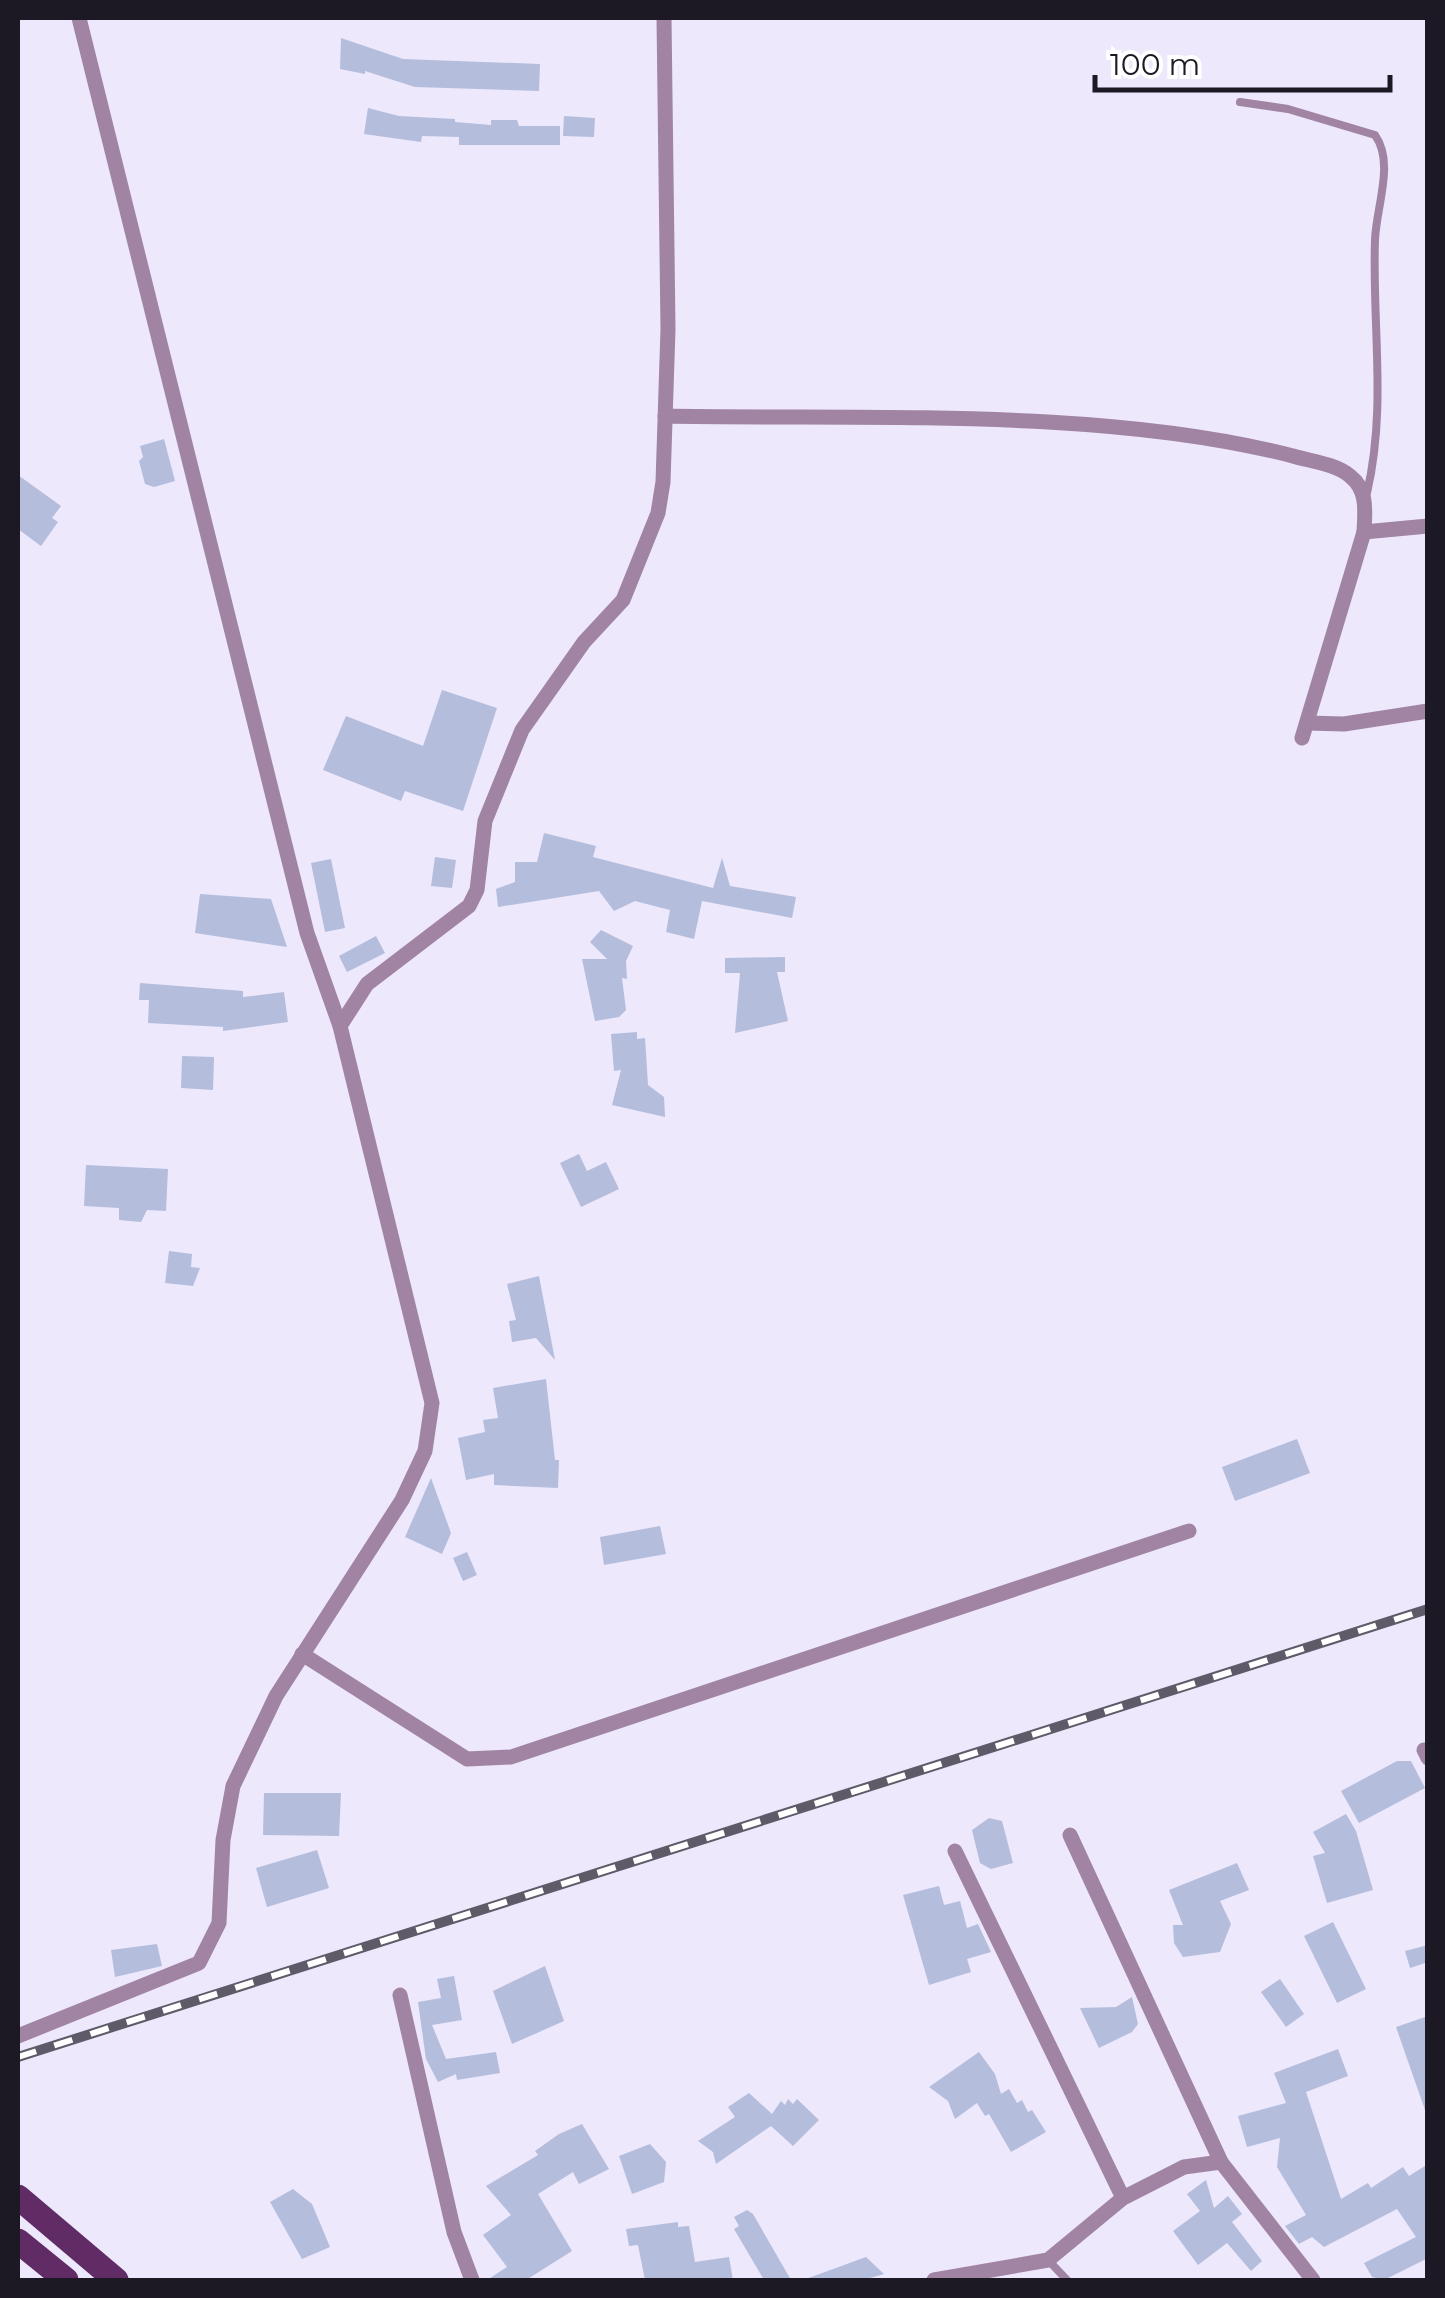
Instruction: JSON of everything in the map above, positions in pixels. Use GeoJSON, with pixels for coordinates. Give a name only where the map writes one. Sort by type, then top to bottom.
{"type":"FeatureCollection","features":[{"type":"Feature","properties":{"kind":"main road"},"geometry":{"type":"LineString","coordinates":[[18,2197],[116,2280]]}},
{"type":"Feature","properties":{"kind":"main road"},"geometry":{"type":"LineString","coordinates":[[18,2242],[66,2280]]}},
{"type":"Feature","properties":{"kind":"street"},"geometry":{"type":"LineString","coordinates":[[18,2036],[199,1963],[219,1923],[223,1840],[234,1786],[276,1696],[402,1500],[425,1451],[432,1402],[340,1026],[302,914],[79,18]]}},
{"type":"Feature","properties":{"kind":"street"},"geometry":{"type":"LineString","coordinates":[[340,1026],[367,984],[469,906],[477,890],[485,821],[522,730],[584,642],[623,600],[642,562],[663,482],[666,416],[664,18]]}},
{"type":"Feature","properties":{"kind":"street"},"geometry":{"type":"LineString","coordinates":[[666,416],[970,422],[1145,432],[1265,449],[1322,464],[1350,476],[1366,498],[1364,532],[1304,730],[1428,711]]}},
{"type":"Feature","properties":{"kind":"street"},"geometry":{"type":"LineString","coordinates":[[1364,532],[1428,526]]}},
{"type":"Feature","properties":{"kind":"street"},"geometry":{"type":"LineString","coordinates":[[302,1654],[466,1760],[511,1757],[1188,1531]]}},
{"type":"Feature","properties":{"kind":"street"},"geometry":{"type":"LineString","coordinates":[[1070,1835],[1221,2162],[1314,2280]]}},
{"type":"Feature","properties":{"kind":"street"},"geometry":{"type":"LineString","coordinates":[[956,1851],[1123,2198]]}},
{"type":"Feature","properties":{"kind":"street"},"geometry":{"type":"LineString","coordinates":[[400,1995],[454,2232],[472,2280]]}},
{"type":"Feature","properties":{"kind":"street"},"geometry":{"type":"LineString","coordinates":[[934,2280],[1048,2260],[1123,2198],[1184,2167],[1221,2162]]}},
{"type":"Feature","properties":{"kind":"lane"},"geometry":{"type":"LineString","coordinates":[[1240,102],[1288,109],[1375,135],[1382,144],[1385,158],[1375,244],[1380,318],[1377,432],[1366,498]]}},
{"type":"Feature","properties":{"kind":"lane"},"geometry":{"type":"LineString","coordinates":[[1048,2260],[1066,2280]]}},
{"type":"Feature","properties":{"kind":"building"},"geometry":{"type":"Polygon","coordinates":[[[341,38],[403,59],[540,64],[539,91],[415,87],[365,71],[340,69],[341,38]]]}},
{"type":"Feature","properties":{"kind":"building"},"geometry":{"type":"Polygon","coordinates":[[[368,108],[455,122],[491,125],[491,120],[517,120],[519,126],[560,126],[560,145],[459,145],[459,137],[422,136],[421,142],[364,134],[368,108]]]}},
{"type":"Feature","properties":{"kind":"building"},"geometry":{"type":"Polygon","coordinates":[[[564,116],[595,118],[594,137],[563,136],[564,116]]]}},
{"type":"Feature","properties":{"kind":"building"},"geometry":{"type":"Polygon","coordinates":[[[164,439],[175,481],[154,487],[145,484],[140,446],[164,439]]]}},
{"type":"Feature","properties":{"kind":"building"},"geometry":{"type":"Polygon","coordinates":[[[18,475],[61,506],[52,518],[58,522],[41,546],[18,529],[18,475]]]}},
{"type":"Feature","properties":{"kind":"building"},"geometry":{"type":"Polygon","coordinates":[[[442,690],[497,708],[463,811],[405,791],[401,801],[323,770],[346,716],[423,746],[442,690]]]}},
{"type":"Feature","properties":{"kind":"building"},"geometry":{"type":"Polygon","coordinates":[[[544,833],[596,846],[593,857],[713,888],[722,858],[730,886],[796,897],[792,918],[702,901],[694,939],[666,932],[670,910],[635,901],[614,911],[599,891],[498,907],[496,889],[515,882],[515,862],[537,862],[544,833]]]}},
{"type":"Feature","properties":{"kind":"building"},"geometry":{"type":"Polygon","coordinates":[[[435,857],[456,860],[452,888],[431,886],[435,857]]]}},
{"type":"Feature","properties":{"kind":"building"},"geometry":{"type":"Polygon","coordinates":[[[331,859],[345,928],[325,932],[311,863],[331,859]]]}},
{"type":"Feature","properties":{"kind":"building"},"geometry":{"type":"Polygon","coordinates":[[[200,894],[271,899],[287,947],[195,933],[200,894]]]}},
{"type":"Feature","properties":{"kind":"building"},"geometry":{"type":"Polygon","coordinates":[[[601,930],[633,946],[626,961],[627,979],[622,978],[626,1010],[619,1017],[595,1021],[582,959],[607,959],[590,942],[601,930]]]}},
{"type":"Feature","properties":{"kind":"building"},"geometry":{"type":"Polygon","coordinates":[[[376,936],[385,953],[347,972],[339,956],[376,936]]]}},
{"type":"Feature","properties":{"kind":"building"},"geometry":{"type":"Polygon","coordinates":[[[785,957],[785,972],[777,972],[788,1021],[735,1033],[740,973],[725,973],[725,958],[785,957]]]}},
{"type":"Feature","properties":{"kind":"building"},"geometry":{"type":"Polygon","coordinates":[[[140,983],[243,991],[243,997],[284,992],[288,1022],[223,1031],[223,1027],[148,1023],[149,1000],[139,1000],[140,983]]]}},
{"type":"Feature","properties":{"kind":"building"},"geometry":{"type":"Polygon","coordinates":[[[637,1032],[637,1039],[645,1038],[648,1085],[664,1097],[665,1117],[612,1105],[621,1070],[614,1071],[611,1034],[637,1032]]]}},
{"type":"Feature","properties":{"kind":"building"},"geometry":{"type":"Polygon","coordinates":[[[182,1056],[214,1057],[213,1090],[181,1088],[182,1056]]]}},
{"type":"Feature","properties":{"kind":"building"},"geometry":{"type":"Polygon","coordinates":[[[579,1154],[587,1171],[606,1162],[619,1189],[581,1207],[560,1163],[579,1154]]]}},
{"type":"Feature","properties":{"kind":"building"},"geometry":{"type":"Polygon","coordinates":[[[86,1165],[168,1169],[166,1211],[147,1210],[141,1222],[119,1220],[119,1208],[84,1206],[86,1165]]]}},
{"type":"Feature","properties":{"kind":"building"},"geometry":{"type":"Polygon","coordinates":[[[169,1251],[192,1254],[191,1267],[200,1268],[193,1286],[165,1283],[169,1251]]]}},
{"type":"Feature","properties":{"kind":"building"},"geometry":{"type":"Polygon","coordinates":[[[539,1276],[555,1360],[536,1338],[512,1342],[509,1321],[516,1320],[507,1284],[539,1276]]]}},
{"type":"Feature","properties":{"kind":"building"},"geometry":{"type":"Polygon","coordinates":[[[546,1379],[555,1460],[559,1460],[558,1488],[494,1485],[494,1474],[466,1480],[458,1438],[485,1432],[483,1420],[498,1418],[493,1388],[546,1379]]]}},
{"type":"Feature","properties":{"kind":"building"},"geometry":{"type":"Polygon","coordinates":[[[1297,1439],[1310,1473],[1235,1501],[1222,1467],[1297,1439]]]}},
{"type":"Feature","properties":{"kind":"building"},"geometry":{"type":"Polygon","coordinates":[[[431,1478],[451,1533],[442,1554],[405,1537],[431,1478]]]}},
{"type":"Feature","properties":{"kind":"building"},"geometry":{"type":"Polygon","coordinates":[[[660,1526],[666,1554],[604,1565],[600,1537],[660,1526]]]}},
{"type":"Feature","properties":{"kind":"building"},"geometry":{"type":"Polygon","coordinates":[[[467,1552],[477,1575],[463,1581],[453,1558],[467,1552]]]}},
{"type":"Feature","properties":{"kind":"building"},"geometry":{"type":"Polygon","coordinates":[[[1397,1761],[1411,1761],[1425,1788],[1359,1823],[1341,1791],[1397,1761]]]}},
{"type":"Feature","properties":{"kind":"building"},"geometry":{"type":"Polygon","coordinates":[[[264,1793],[341,1793],[339,1836],[263,1835],[264,1793]]]}},
{"type":"Feature","properties":{"kind":"building"},"geometry":{"type":"Polygon","coordinates":[[[1346,1814],[1356,1831],[1373,1890],[1327,1903],[1313,1856],[1325,1853],[1313,1832],[1346,1814]]]}},
{"type":"Feature","properties":{"kind":"building"},"geometry":{"type":"Polygon","coordinates":[[[989,1818],[1002,1821],[1013,1863],[991,1869],[980,1863],[972,1830],[989,1818]]]}},
{"type":"Feature","properties":{"kind":"building"},"geometry":{"type":"Polygon","coordinates":[[[317,1850],[329,1888],[267,1907],[256,1868],[317,1850]]]}},
{"type":"Feature","properties":{"kind":"building"},"geometry":{"type":"Polygon","coordinates":[[[1237,1863],[1249,1890],[1220,1901],[1231,1924],[1220,1952],[1183,1957],[1174,1943],[1173,1925],[1183,1925],[1169,1890],[1237,1863]]]}},
{"type":"Feature","properties":{"kind":"building"},"geometry":{"type":"Polygon","coordinates":[[[939,1886],[944,1905],[960,1901],[967,1928],[978,1924],[991,1952],[967,1959],[971,1972],[929,1985],[903,1895],[939,1886]]]}},
{"type":"Feature","properties":{"kind":"building"},"geometry":{"type":"Polygon","coordinates":[[[1333,1922],[1366,1989],[1337,2003],[1304,1936],[1333,1922]]]}},
{"type":"Feature","properties":{"kind":"building"},"geometry":{"type":"Polygon","coordinates":[[[157,1944],[162,1966],[115,1977],[111,1950],[157,1944]]]}},
{"type":"Feature","properties":{"kind":"building"},"geometry":{"type":"Polygon","coordinates":[[[1428,1945],[1428,1962],[1410,1968],[1405,1951],[1428,1945]]]}},
{"type":"Feature","properties":{"kind":"building"},"geometry":{"type":"Polygon","coordinates":[[[545,1966],[564,2021],[512,2044],[493,1991],[545,1966]]]}},
{"type":"Feature","properties":{"kind":"building"},"geometry":{"type":"Polygon","coordinates":[[[454,1976],[462,2020],[432,2025],[446,2059],[496,2052],[500,2073],[457,2080],[456,2074],[438,2082],[426,2059],[418,2002],[441,1998],[437,1979],[454,1976]]]}},
{"type":"Feature","properties":{"kind":"building"},"geometry":{"type":"Polygon","coordinates":[[[1280,1979],[1304,2014],[1286,2027],[1261,1992],[1280,1979]]]}},
{"type":"Feature","properties":{"kind":"building"},"geometry":{"type":"Polygon","coordinates":[[[1132,1997],[1138,2024],[1132,2032],[1099,2048],[1080,2008],[1116,2007],[1132,1997]]]}},
{"type":"Feature","properties":{"kind":"building"},"geometry":{"type":"Polygon","coordinates":[[[1428,2016],[1428,2109],[1425,2110],[1396,2027],[1428,2016]]]}},
{"type":"Feature","properties":{"kind":"building"},"geometry":{"type":"Polygon","coordinates":[[[1338,2049],[1348,2076],[1306,2092],[1341,2199],[1368,2183],[1371,2188],[1403,2167],[1409,2176],[1428,2164],[1428,2258],[1384,2280],[1372,2277],[1364,2263],[1416,2237],[1397,2209],[1324,2247],[1312,2237],[1299,2244],[1285,2226],[1306,2215],[1277,2167],[1280,2138],[1247,2147],[1238,2116],[1286,2103],[1274,2073],[1338,2049]]]}},
{"type":"Feature","properties":{"kind":"building"},"geometry":{"type":"Polygon","coordinates":[[[979,2052],[995,2074],[1001,2094],[1009,2089],[1017,2103],[1022,2100],[1028,2112],[1032,2110],[1046,2132],[1011,2152],[989,2114],[985,2116],[977,2103],[955,2119],[948,2101],[929,2087],[979,2052]]]}},
{"type":"Feature","properties":{"kind":"building"},"geometry":{"type":"Polygon","coordinates":[[[749,2093],[772,2114],[781,2101],[785,2105],[788,2099],[793,2104],[797,2099],[819,2120],[793,2146],[771,2126],[716,2164],[713,2152],[698,2141],[735,2117],[728,2107],[749,2093]]]}},
{"type":"Feature","properties":{"kind":"building"},"geometry":{"type":"Polygon","coordinates":[[[582,2124],[609,2169],[579,2184],[573,2172],[538,2194],[572,2251],[526,2280],[487,2280],[507,2267],[483,2235],[511,2215],[486,2186],[538,2155],[535,2151],[559,2134],[582,2124]]]}},
{"type":"Feature","properties":{"kind":"building"},"geometry":{"type":"Polygon","coordinates":[[[650,2144],[666,2162],[664,2182],[632,2194],[619,2156],[650,2144]]]}},
{"type":"Feature","properties":{"kind":"building"},"geometry":{"type":"Polygon","coordinates":[[[1206,2180],[1214,2208],[1228,2196],[1242,2214],[1232,2222],[1262,2261],[1251,2271],[1227,2243],[1198,2265],[1173,2231],[1200,2211],[1187,2194],[1206,2180]]]}},
{"type":"Feature","properties":{"kind":"building"},"geometry":{"type":"Polygon","coordinates":[[[293,2189],[312,2204],[330,2247],[302,2259],[270,2202],[293,2189]]]}},
{"type":"Feature","properties":{"kind":"building"},"geometry":{"type":"Polygon","coordinates":[[[747,2210],[791,2280],[764,2280],[734,2229],[739,2226],[734,2217],[747,2210]]]}},
{"type":"Feature","properties":{"kind":"building"},"geometry":{"type":"Polygon","coordinates":[[[678,2222],[678,2227],[689,2226],[695,2262],[729,2257],[733,2280],[645,2280],[638,2245],[629,2246],[626,2229],[678,2222]]]}},
{"type":"Feature","properties":{"kind":"building"},"geometry":{"type":"Polygon","coordinates":[[[866,2257],[884,2274],[863,2280],[803,2280],[866,2257]]]}},
{"type":"Feature","properties":{"kind":"railway"},"geometry":{"type":"LineString","coordinates":[[18,2057],[1428,1609]]}}]}
